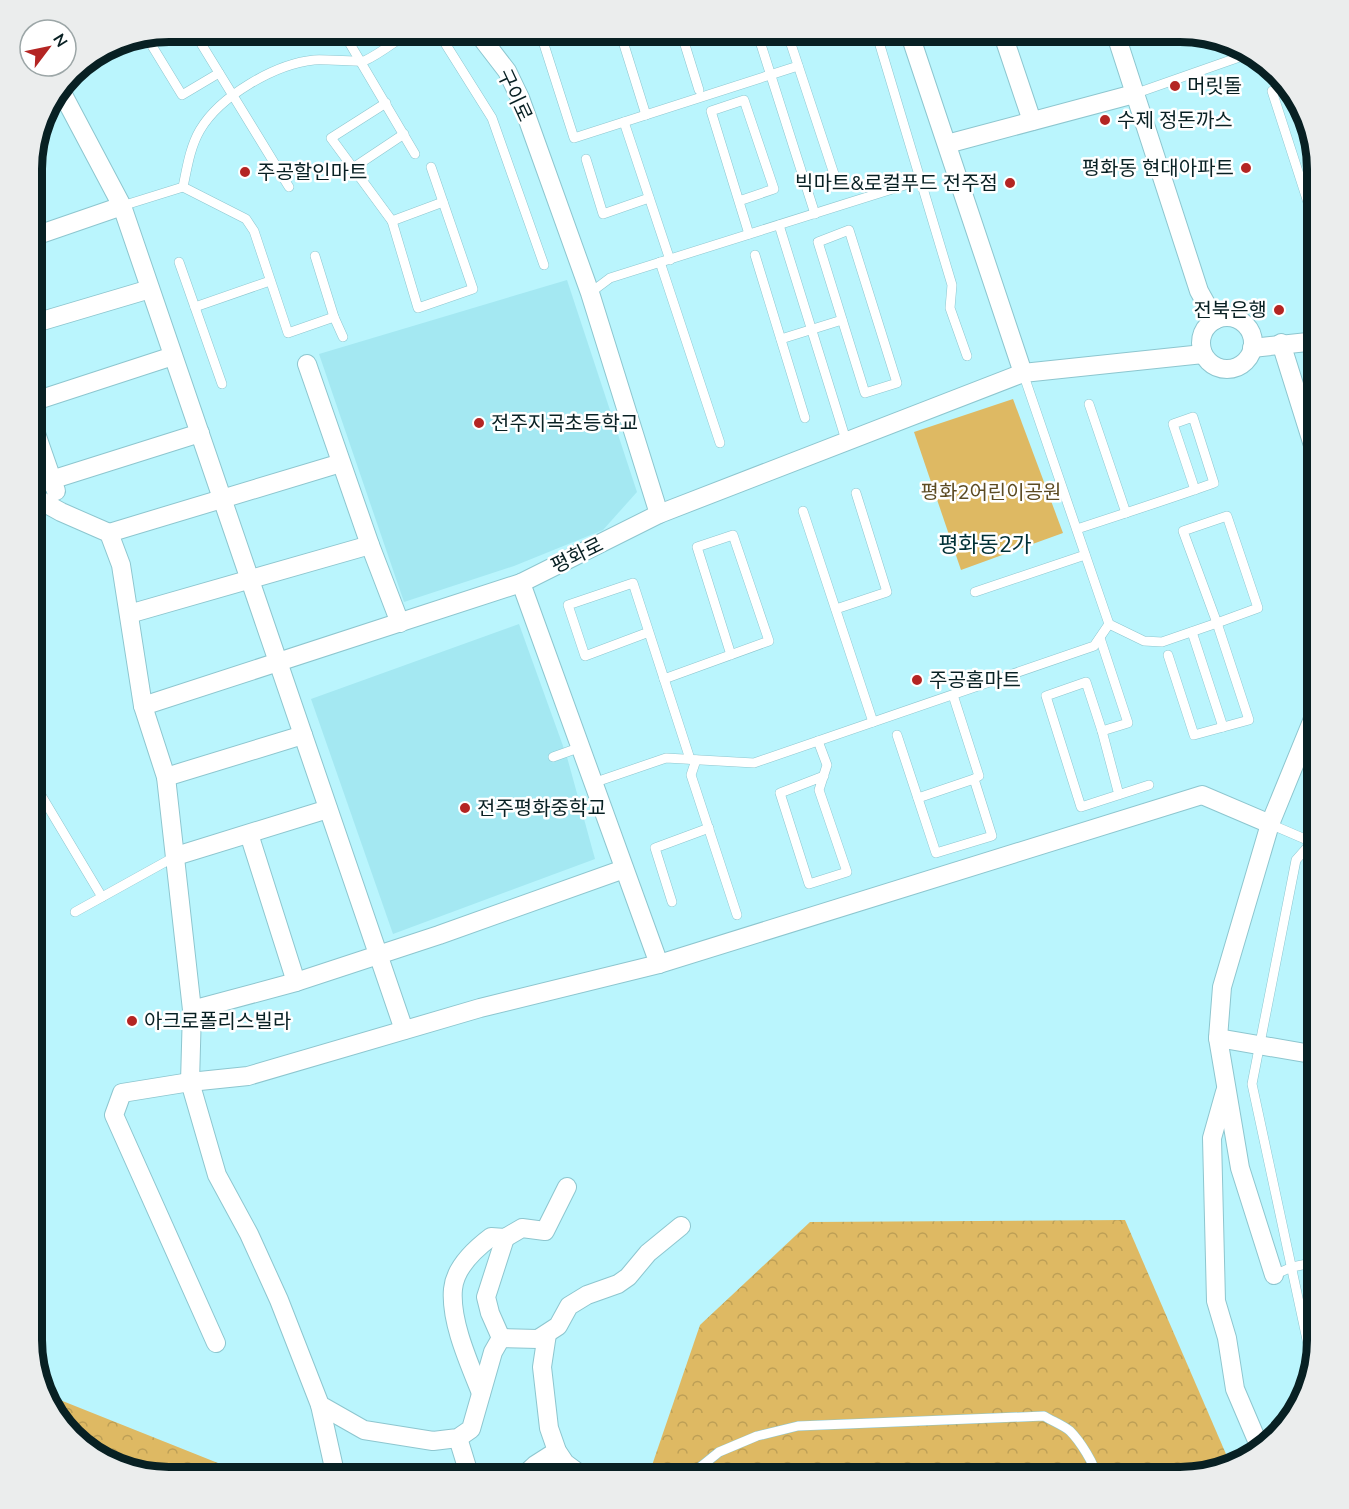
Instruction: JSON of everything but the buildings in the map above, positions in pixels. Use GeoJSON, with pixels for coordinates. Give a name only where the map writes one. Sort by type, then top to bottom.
{"type":"FeatureCollection","features":[{"type":"Feature","properties":{"kind":"street","name":"구이로"},"geometry":{"type":"LineString","coordinates":[[485,42],[507,71],[520,98],[590,293]]}},
{"type":"Feature","properties":{"kind":"street"},"geometry":{"type":"LineString","coordinates":[[912,42],[1023,373]]}},
{"type":"Feature","properties":{"kind":"street"},"geometry":{"type":"LineString","coordinates":[[1005,42],[1032,121]]}},
{"type":"Feature","properties":{"kind":"street"},"geometry":{"type":"LineString","coordinates":[[1118,42],[1199,291],[1215,320]]}},
{"type":"Feature","properties":{"kind":"street"},"geometry":{"type":"LineString","coordinates":[[947,144],[1134,94]]}},
{"type":"Feature","properties":{"kind":"street"},"geometry":{"type":"LineString","coordinates":[[64,97],[122,206],[404,1030]]}},
{"type":"Feature","properties":{"kind":"street"},"geometry":{"type":"LineString","coordinates":[[42,234],[122,206]]}},
{"type":"Feature","properties":{"kind":"street"},"geometry":{"type":"LineString","coordinates":[[42,321],[150,289]]}},
{"type":"Feature","properties":{"kind":"street"},"geometry":{"type":"LineString","coordinates":[[590,293],[659,514]]}},
{"type":"Feature","properties":{"kind":"street"},"geometry":{"type":"LineString","coordinates":[[1224,317],[1242,322],[1252,338],[1252,348],[1248,358],[1240,366],[1219,369],[1209,363],[1200,345],[1207,326],[1224,317]]}},
{"type":"Feature","properties":{"kind":"street"},"geometry":{"type":"LineString","coordinates":[[1252,348],[1307,342]]}},
{"type":"Feature","properties":{"kind":"street"},"geometry":{"type":"LineString","coordinates":[[1281,344],[1307,426]]}},
{"type":"Feature","properties":{"kind":"street","name":"평화로"},"geometry":{"type":"LineString","coordinates":[[143,706],[521,583],[659,514],[1023,373],[1203,354]]}},
{"type":"Feature","properties":{"kind":"street"},"geometry":{"type":"LineString","coordinates":[[42,399],[173,356]]}},
{"type":"Feature","properties":{"kind":"street"},"geometry":{"type":"LineString","coordinates":[[307,364],[400,623]]}},
{"type":"Feature","properties":{"kind":"street"},"geometry":{"type":"LineString","coordinates":[[42,483],[200,433]]}},
{"type":"Feature","properties":{"kind":"street"},"geometry":{"type":"LineString","coordinates":[[42,450],[61,512]]}},
{"type":"Feature","properties":{"kind":"street"},"geometry":{"type":"LineString","coordinates":[[42,502],[109,533],[341,463]]}},
{"type":"Feature","properties":{"kind":"street"},"geometry":{"type":"LineString","coordinates":[[109,533],[121,566],[143,706],[166,777],[192,1010],[190,1082],[217,1175],[249,1234],[279,1300],[320,1405],[334,1467]]}},
{"type":"Feature","properties":{"kind":"street"},"geometry":{"type":"LineString","coordinates":[[129,614],[370,544]]}},
{"type":"Feature","properties":{"kind":"street"},"geometry":{"type":"LineString","coordinates":[[521,583],[659,964]]}},
{"type":"Feature","properties":{"kind":"street"},"geometry":{"type":"LineString","coordinates":[[1274,1275],[1240,1168],[1218,1038],[1222,987],[1270,825],[1307,734]]}},
{"type":"Feature","properties":{"kind":"street"},"geometry":{"type":"LineString","coordinates":[[166,777],[303,735]]}},
{"type":"Feature","properties":{"kind":"street"},"geometry":{"type":"LineString","coordinates":[[216,1343],[114,1115],[122,1093],[190,1082],[248,1076],[480,1008],[659,964],[1202,795],[1270,825]]}},
{"type":"Feature","properties":{"kind":"street"},"geometry":{"type":"LineString","coordinates":[[176,856],[328,809]]}},
{"type":"Feature","properties":{"kind":"street"},"geometry":{"type":"LineString","coordinates":[[249,834],[296,982]]}},
{"type":"Feature","properties":{"kind":"street"},"geometry":{"type":"LineString","coordinates":[[192,1010],[296,982],[624,869]]}},
{"type":"Feature","properties":{"kind":"street"},"geometry":{"type":"LineString","coordinates":[[1218,1038],[1307,1053]]}},
{"type":"Feature","properties":{"kind":"street"},"geometry":{"type":"LineString","coordinates":[[1227,1088],[1212,1138],[1216,1301],[1227,1338],[1235,1389],[1257,1441]]}},
{"type":"Feature","properties":{"kind":"street"},"geometry":{"type":"LineString","coordinates":[[482,1393],[457,1328],[453,1288],[473,1251],[491,1237],[506,1238],[522,1228],[545,1231],[567,1187]]}},
{"type":"Feature","properties":{"kind":"street"},"geometry":{"type":"LineString","coordinates":[[501,1338],[538,1340],[558,1326],[570,1306],[587,1295],[618,1284],[628,1277],[648,1253],[681,1226]]}},
{"type":"Feature","properties":{"kind":"street"},"geometry":{"type":"LineString","coordinates":[[501,1338],[486,1297],[506,1238]]}},
{"type":"Feature","properties":{"kind":"street"},"geometry":{"type":"LineString","coordinates":[[547,1334],[542,1367],[549,1428],[557,1451],[570,1467]]}},
{"type":"Feature","properties":{"kind":"street"},"geometry":{"type":"LineString","coordinates":[[320,1405],[364,1430],[433,1440],[458,1438],[471,1429],[493,1352],[501,1338]]}},
{"type":"Feature","properties":{"kind":"street"},"geometry":{"type":"LineString","coordinates":[[458,1438],[467,1467]]}},
{"type":"Feature","properties":{"kind":"street"},"geometry":{"type":"LineString","coordinates":[[533,1467],[557,1451]]}},
{"type":"Feature","properties":{"kind":"lane"},"geometry":{"type":"LineString","coordinates":[[200,42],[289,187]]}},
{"type":"Feature","properties":{"kind":"lane"},"geometry":{"type":"LineString","coordinates":[[349,42],[416,154]]}},
{"type":"Feature","properties":{"kind":"lane"},"geometry":{"type":"LineString","coordinates":[[183,187],[190,156],[200,130],[218,108],[234,95],[273,71],[311,60],[338,59],[362,62],[394,42]]}},
{"type":"Feature","properties":{"kind":"lane"},"geometry":{"type":"LineString","coordinates":[[444,42],[492,118],[544,265]]}},
{"type":"Feature","properties":{"kind":"lane"},"geometry":{"type":"LineString","coordinates":[[543,42],[574,138],[798,66]]}},
{"type":"Feature","properties":{"kind":"lane"},"geometry":{"type":"LineString","coordinates":[[623,42],[646,115]]}},
{"type":"Feature","properties":{"kind":"lane"},"geometry":{"type":"LineString","coordinates":[[684,42],[699,90]]}},
{"type":"Feature","properties":{"kind":"lane"},"geometry":{"type":"LineString","coordinates":[[760,42],[815,214]]}},
{"type":"Feature","properties":{"kind":"lane"},"geometry":{"type":"LineString","coordinates":[[790,42],[838,186]]}},
{"type":"Feature","properties":{"kind":"lane"},"geometry":{"type":"LineString","coordinates":[[879,42],[952,285],[950,308],[967,356]]}},
{"type":"Feature","properties":{"kind":"lane"},"geometry":{"type":"LineString","coordinates":[[150,43],[182,95],[219,72]]}},
{"type":"Feature","properties":{"kind":"lane"},"geometry":{"type":"LineString","coordinates":[[1134,94],[1240,57]]}},
{"type":"Feature","properties":{"kind":"lane"},"geometry":{"type":"LineString","coordinates":[[1279,89],[1272,91],[1307,190]]}},
{"type":"Feature","properties":{"kind":"lane"},"geometry":{"type":"LineString","coordinates":[[739,201],[774,189],[744,100],[711,111],[749,234]]}},
{"type":"Feature","properties":{"kind":"lane"},"geometry":{"type":"LineString","coordinates":[[386,103],[331,138],[392,220],[418,308],[473,289],[431,167]]}},
{"type":"Feature","properties":{"kind":"lane"},"geometry":{"type":"LineString","coordinates":[[624,122],[649,198],[665,261],[720,443]]}},
{"type":"Feature","properties":{"kind":"lane"},"geometry":{"type":"LineString","coordinates":[[353,168],[404,134]]}},
{"type":"Feature","properties":{"kind":"lane"},"geometry":{"type":"LineString","coordinates":[[586,159],[603,214],[649,198]]}},
{"type":"Feature","properties":{"kind":"lane"},"geometry":{"type":"LineString","coordinates":[[590,293],[610,278],[921,180]]}},
{"type":"Feature","properties":{"kind":"lane"},"geometry":{"type":"LineString","coordinates":[[122,206],[183,187],[246,219],[254,231],[288,333],[334,317]]}},
{"type":"Feature","properties":{"kind":"lane"},"geometry":{"type":"LineString","coordinates":[[392,220],[443,202]]}},
{"type":"Feature","properties":{"kind":"lane"},"geometry":{"type":"LineString","coordinates":[[779,225],[846,441]]}},
{"type":"Feature","properties":{"kind":"lane"},"geometry":{"type":"LineString","coordinates":[[849,230],[897,383],[866,393],[842,320],[818,242],[849,230]]}},
{"type":"Feature","properties":{"kind":"lane"},"geometry":{"type":"LineString","coordinates":[[755,255],[805,418]]}},
{"type":"Feature","properties":{"kind":"lane"},"geometry":{"type":"LineString","coordinates":[[315,256],[334,317],[343,337]]}},
{"type":"Feature","properties":{"kind":"lane"},"geometry":{"type":"LineString","coordinates":[[179,262],[222,384]]}},
{"type":"Feature","properties":{"kind":"lane"},"geometry":{"type":"LineString","coordinates":[[195,307],[270,281]]}},
{"type":"Feature","properties":{"kind":"lane"},"geometry":{"type":"LineString","coordinates":[[781,339],[842,320]]}},
{"type":"Feature","properties":{"kind":"lane"},"geometry":{"type":"LineString","coordinates":[[1023,373],[1109,624],[1144,641],[1162,642],[1218,623],[1258,608],[1227,516],[1183,531],[1218,623],[1249,720],[1194,735],[1168,655]]}},
{"type":"Feature","properties":{"kind":"lane"},"geometry":{"type":"LineString","coordinates":[[1089,404],[1126,513]]}},
{"type":"Feature","properties":{"kind":"lane"},"geometry":{"type":"LineString","coordinates":[[1077,529],[1195,490],[1214,483],[1193,417],[1173,424],[1195,490]]}},
{"type":"Feature","properties":{"kind":"lane"},"geometry":{"type":"LineString","coordinates":[[836,609],[887,592],[856,493]]}},
{"type":"Feature","properties":{"kind":"lane"},"geometry":{"type":"LineString","coordinates":[[803,511],[873,722]]}},
{"type":"Feature","properties":{"kind":"lane"},"geometry":{"type":"LineString","coordinates":[[664,679],[731,655],[769,641],[733,535],[697,547],[731,655]]}},
{"type":"Feature","properties":{"kind":"lane"},"geometry":{"type":"LineString","coordinates":[[975,592],[1085,555]]}},
{"type":"Feature","properties":{"kind":"lane"},"geometry":{"type":"LineString","coordinates":[[649,632],[585,656],[568,605],[633,583],[693,760],[691,775],[737,915]]}},
{"type":"Feature","properties":{"kind":"lane"},"geometry":{"type":"LineString","coordinates":[[593,783],[666,758],[754,763],[1094,646],[1109,624]]}},
{"type":"Feature","properties":{"kind":"lane"},"geometry":{"type":"LineString","coordinates":[[1192,632],[1223,727]]}},
{"type":"Feature","properties":{"kind":"lane"},"geometry":{"type":"LineString","coordinates":[[1100,638],[1128,723],[1102,731]]}},
{"type":"Feature","properties":{"kind":"lane"},"geometry":{"type":"LineString","coordinates":[[1119,795],[1086,682],[1046,696],[1081,807],[1119,795],[1149,785]]}},
{"type":"Feature","properties":{"kind":"lane"},"geometry":{"type":"LineString","coordinates":[[918,798],[979,776],[953,695]]}},
{"type":"Feature","properties":{"kind":"lane"},"geometry":{"type":"LineString","coordinates":[[897,735],[936,853],[992,836],[974,779]]}},
{"type":"Feature","properties":{"kind":"lane"},"geometry":{"type":"LineString","coordinates":[[819,741],[828,765],[824,777],[819,790],[847,873],[809,884],[780,793],[824,777]]}},
{"type":"Feature","properties":{"kind":"lane"},"geometry":{"type":"LineString","coordinates":[[552,757],[581,747]]}},
{"type":"Feature","properties":{"kind":"lane"},"geometry":{"type":"LineString","coordinates":[[42,797],[102,897]]}},
{"type":"Feature","properties":{"kind":"lane"},"geometry":{"type":"LineString","coordinates":[[1270,825],[1307,840]]}},
{"type":"Feature","properties":{"kind":"lane"},"geometry":{"type":"LineString","coordinates":[[672,902],[655,848],[709,828]]}},
{"type":"Feature","properties":{"kind":"lane"},"geometry":{"type":"LineString","coordinates":[[1307,848],[1296,860],[1252,1084],[1307,1339]]}},
{"type":"Feature","properties":{"kind":"lane"},"geometry":{"type":"LineString","coordinates":[[75,912],[176,856]]}},
{"type":"Feature","properties":{"kind":"lane"},"geometry":{"type":"LineString","coordinates":[[1274,1275],[1292,1267],[1307,1264]]}},
{"type":"Feature","properties":{"kind":"lane"},"geometry":{"type":"LineString","coordinates":[[701,1467],[719,1452],[758,1436],[798,1426],[1044,1416],[1070,1430],[1094,1467]]}},
{"type":"Feature","properties":{"kind":"shaded area","name":"전주지곡초등학교"},"geometry":{"type":"Polygon","coordinates":[[[567,280],[637,492],[603,530],[514,566],[404,602],[319,354],[567,280]]]}},
{"type":"Feature","properties":{"kind":"shaded area","name":"전주평화중학교"},"geometry":{"type":"Polygon","coordinates":[[[519,624],[567,757],[595,859],[393,934],[311,699],[519,624]]]}},
{"type":"Feature","properties":{"kind":"green space","name":"평화2어린이공원"},"geometry":{"type":"Polygon","coordinates":[[[1013,399],[1063,533],[961,570],[914,432],[1013,399]]]}},
{"type":"Feature","properties":{"kind":"green space"},"geometry":{"type":"Polygon","coordinates":[[[1125,1220],[1228,1458],[1205,1465],[1180,1467],[651,1467],[700,1325],[810,1222],[1125,1220]]]}},
{"type":"Feature","properties":{"kind":"green space"},"geometry":{"type":"Polygon","coordinates":[[[56,1399],[228,1467],[152,1466],[128,1460],[91,1441],[68,1418],[56,1399]]]}},
{"type":"Feature","properties":{"kind":"place","name":"머릿돌"},"geometry":{"type":"Point","coordinates":[1175,86]}},
{"type":"Feature","properties":{"kind":"place","name":"수제 정돈까스"},"geometry":{"type":"Point","coordinates":[1105,120]}},
{"type":"Feature","properties":{"kind":"place","name":"평화동 현대아파트"},"geometry":{"type":"Point","coordinates":[1246,168]}},
{"type":"Feature","properties":{"kind":"place","name":"주공할인마트"},"geometry":{"type":"Point","coordinates":[245,172]}},
{"type":"Feature","properties":{"kind":"place","name":"빅마트&로컬푸드 전주점"},"geometry":{"type":"Point","coordinates":[1010,183]}},
{"type":"Feature","properties":{"kind":"place","name":"전북은행"},"geometry":{"type":"Point","coordinates":[1279,310]}},
{"type":"Feature","properties":{"kind":"place","name":"전주지곡초등학교"},"geometry":{"type":"Point","coordinates":[479,423]}},
{"type":"Feature","properties":{"kind":"place","name":"주공홈마트"},"geometry":{"type":"Point","coordinates":[917,680]}},
{"type":"Feature","properties":{"kind":"place","name":"전주평화중학교"},"geometry":{"type":"Point","coordinates":[465,808]}},
{"type":"Feature","properties":{"kind":"place","name":"아크로폴리스빌라"},"geometry":{"type":"Point","coordinates":[132,1021]}},
{"type":"Feature","properties":{"kind":"district","name":"평화동2가"},"geometry":{"type":"Point","coordinates":[985,544]}}]}
